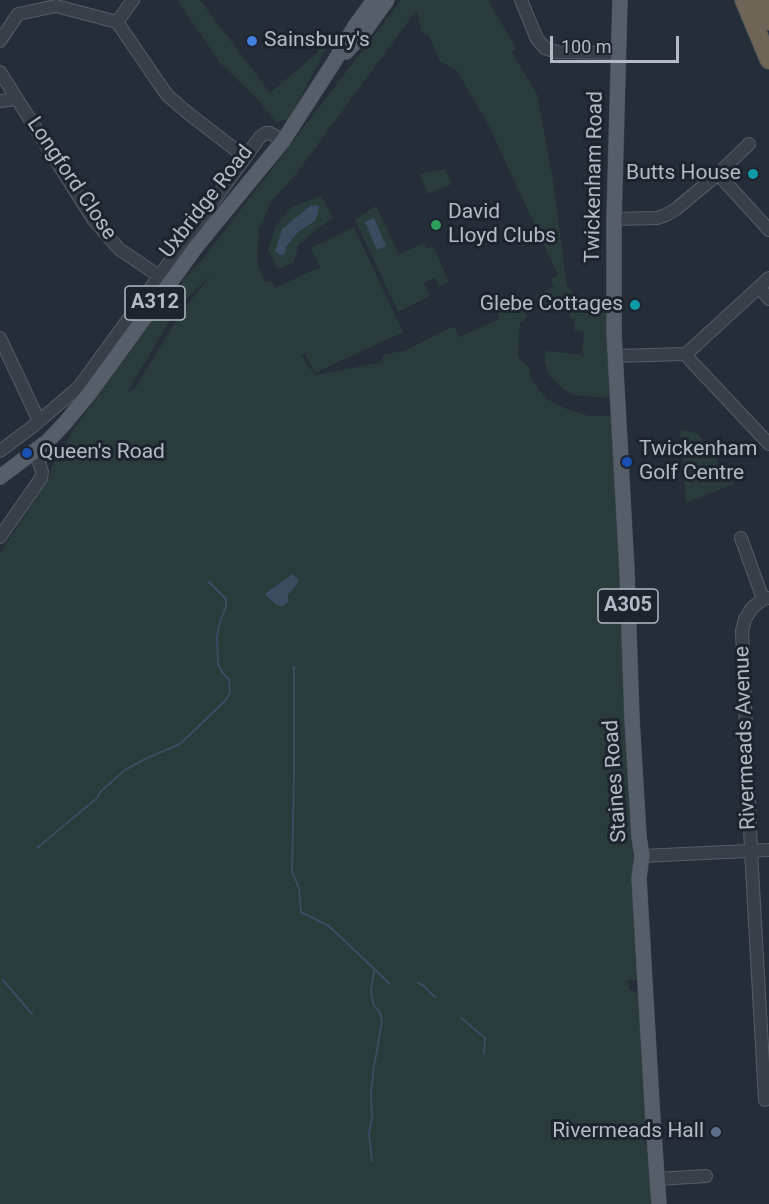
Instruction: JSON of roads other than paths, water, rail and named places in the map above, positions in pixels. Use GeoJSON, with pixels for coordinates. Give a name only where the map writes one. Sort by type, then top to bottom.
{"type":"FeatureCollection","features":[{"type":"Feature","properties":{"kind":"highway"},"geometry":{"type":"LineString","coordinates":[[744,0],[769,60]]}},
{"type":"Feature","properties":{"kind":"highway"},"geometry":{"type":"LineString","coordinates":[[761,0],[769,21]]}},
{"type":"Feature","properties":{"kind":"main road","name":"Uxbridge Road"},"geometry":{"type":"LineString","coordinates":[[0,477],[33,453],[65,423],[83,401],[196,247],[283,141],[355,26],[374,0]]}},
{"type":"Feature","properties":{"kind":"main road","name":"Uxbridge Road"},"geometry":{"type":"LineString","coordinates":[[334,62],[361,36],[387,0]]}},
{"type":"Feature","properties":{"kind":"main road","name":"Twickenham Road"},"geometry":{"type":"LineString","coordinates":[[615,356],[614,219],[620,0]]}},
{"type":"Feature","properties":{"kind":"main road","name":"Staines Road"},"geometry":{"type":"LineString","coordinates":[[615,356],[627,573],[632,719],[642,856],[639,878],[659,1204]]}},
{"type":"Feature","properties":{"kind":"street"},"geometry":{"type":"LineString","coordinates":[[117,22],[133,0]]}},
{"type":"Feature","properties":{"kind":"street"},"geometry":{"type":"LineString","coordinates":[[521,0],[537,39],[545,48],[556,52],[619,53]]}},
{"type":"Feature","properties":{"kind":"street"},"geometry":{"type":"LineString","coordinates":[[0,41],[18,14],[56,6],[117,22],[167,94],[245,157]]}},
{"type":"Feature","properties":{"kind":"street","name":"Longford Close"},"geometry":{"type":"LineString","coordinates":[[0,72],[93,219],[119,249],[159,276]]}},
{"type":"Feature","properties":{"kind":"street","name":"Longford Close"},"geometry":{"type":"LineString","coordinates":[[0,100],[17,99]]}},
{"type":"Feature","properties":{"kind":"street","name":"Uxbridge Road"},"geometry":{"type":"LineString","coordinates":[[0,452],[79,387],[260,137],[266,133],[273,134],[283,141]]}},
{"type":"Feature","properties":{"kind":"street"},"geometry":{"type":"LineString","coordinates":[[614,219],[657,218],[666,215],[718,174],[748,144]]}},
{"type":"Feature","properties":{"kind":"street"},"geometry":{"type":"LineString","coordinates":[[718,174],[769,230]]}},
{"type":"Feature","properties":{"kind":"street"},"geometry":{"type":"LineString","coordinates":[[615,356],[686,354],[769,278]]}},
{"type":"Feature","properties":{"kind":"street"},"geometry":{"type":"LineString","coordinates":[[759,287],[769,298]]}},
{"type":"Feature","properties":{"kind":"street"},"geometry":{"type":"LineString","coordinates":[[0,338],[39,421]]}},
{"type":"Feature","properties":{"kind":"street"},"geometry":{"type":"LineString","coordinates":[[686,354],[768,441]]}},
{"type":"Feature","properties":{"kind":"street"},"geometry":{"type":"LineString","coordinates":[[0,537],[41,478],[39,462],[33,453]]}},
{"type":"Feature","properties":{"kind":"street"},"geometry":{"type":"LineString","coordinates":[[741,538],[766,599]]}},
{"type":"Feature","properties":{"kind":"street","name":"Rivermeads Avenue"},"geometry":{"type":"LineString","coordinates":[[765,1100],[765,1025],[751,851],[742,631],[745,619],[752,608],[766,599]]}},
{"type":"Feature","properties":{"kind":"street"},"geometry":{"type":"LineString","coordinates":[[642,856],[769,850]]}},
{"type":"Feature","properties":{"kind":"street"},"geometry":{"type":"LineString","coordinates":[[657,1179],[706,1176]]}},
{"type":"Feature","properties":{"kind":"water"},"geometry":{"type":"Polygon","coordinates":[[[311,205],[319,206],[315,221],[298,232],[286,247],[285,254],[280,255],[275,251],[282,229],[311,205]]]}},
{"type":"Feature","properties":{"kind":"water"},"geometry":{"type":"Polygon","coordinates":[[[374,218],[386,246],[377,250],[365,222],[374,218]]]}},
{"type":"Feature","properties":{"kind":"water"},"geometry":{"type":"Polygon","coordinates":[[[292,574],[299,580],[288,594],[288,602],[282,607],[275,604],[265,594],[292,574]]]}},
{"type":"Feature","properties":{"kind":"waterway"},"geometry":{"type":"LineString","coordinates":[[37,848],[97,798],[100,792],[125,770],[180,744],[225,701],[230,693],[229,679],[218,665],[217,637],[226,599],[209,582]]}},
{"type":"Feature","properties":{"kind":"waterway"},"geometry":{"type":"LineString","coordinates":[[294,667],[292,872],[299,888],[301,912],[329,926],[390,984]]}},
{"type":"Feature","properties":{"kind":"waterway"},"geometry":{"type":"LineString","coordinates":[[372,1161],[369,1133],[372,1117],[371,1093],[382,1021],[372,998],[374,971]]}},
{"type":"Feature","properties":{"kind":"waterway"},"geometry":{"type":"LineString","coordinates":[[3,980],[32,1014]]}},
{"type":"Feature","properties":{"kind":"waterway"},"geometry":{"type":"LineString","coordinates":[[418,983],[435,997]]}},
{"type":"Feature","properties":{"kind":"waterway"},"geometry":{"type":"LineString","coordinates":[[461,1018],[485,1038],[484,1054]]}},
{"type":"Feature","properties":{"kind":"place","name":"Sainsbury's"},"geometry":{"type":"Point","coordinates":[252,41]}},
{"type":"Feature","properties":{"kind":"place","name":"Butts House"},"geometry":{"type":"Point","coordinates":[753,174]}},
{"type":"Feature","properties":{"kind":"place","name":"David Lloyd Clubs"},"geometry":{"type":"Point","coordinates":[436,225]}},
{"type":"Feature","properties":{"kind":"place","name":"Glebe Cottages"},"geometry":{"type":"Point","coordinates":[635,305]}},
{"type":"Feature","properties":{"kind":"place","name":"Queen's Road"},"geometry":{"type":"Point","coordinates":[27,453]}},
{"type":"Feature","properties":{"kind":"place","name":"Twickenham Golf Centre"},"geometry":{"type":"Point","coordinates":[627,462]}},
{"type":"Feature","properties":{"kind":"place","name":"Rivermeads Hall"},"geometry":{"type":"Point","coordinates":[716,1132]}}]}
